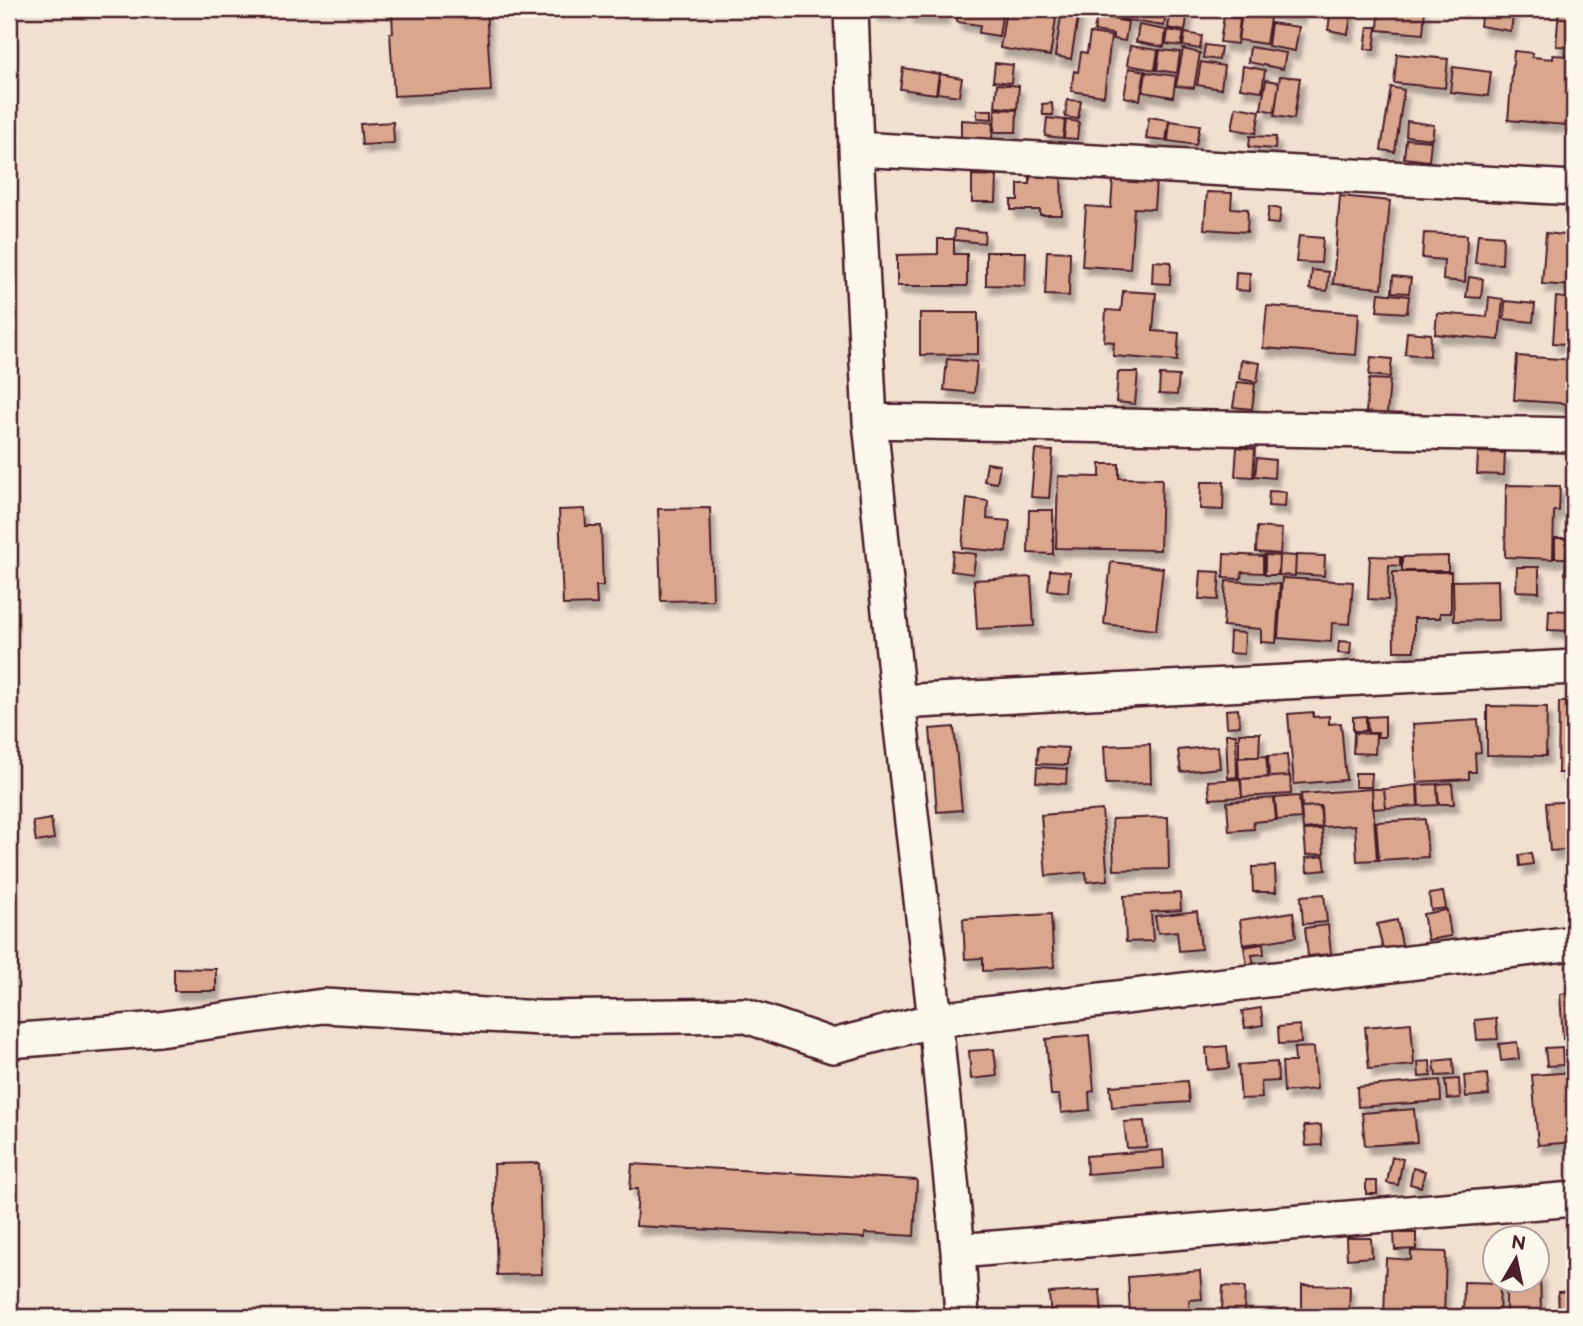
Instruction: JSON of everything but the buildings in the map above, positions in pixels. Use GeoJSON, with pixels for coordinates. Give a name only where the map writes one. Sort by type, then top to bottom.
{"type":"FeatureCollection","features":[{"type":"Feature","properties":{"kind":"street"},"geometry":{"type":"LineString","coordinates":[[851,9],[870,421],[958,1251],[962,1317]]}},
{"type":"Feature","properties":{"kind":"street"},"geometry":{"type":"LineString","coordinates":[[856,149],[1574,188]]}},
{"type":"Feature","properties":{"kind":"street"},"geometry":{"type":"LineString","coordinates":[[870,421],[1574,435]]}},
{"type":"Feature","properties":{"kind":"street"},"geometry":{"type":"LineString","coordinates":[[898,702],[1574,667]]}},
{"type":"Feature","properties":{"kind":"street"},"geometry":{"type":"LineString","coordinates":[[9,1041],[159,1029],[323,1006],[542,1018],[744,1015],[833,1046],[934,1020],[1574,943]]}},
{"type":"Feature","properties":{"kind":"street"},"geometry":{"type":"LineString","coordinates":[[958,1251],[1574,1199]]}}]}
